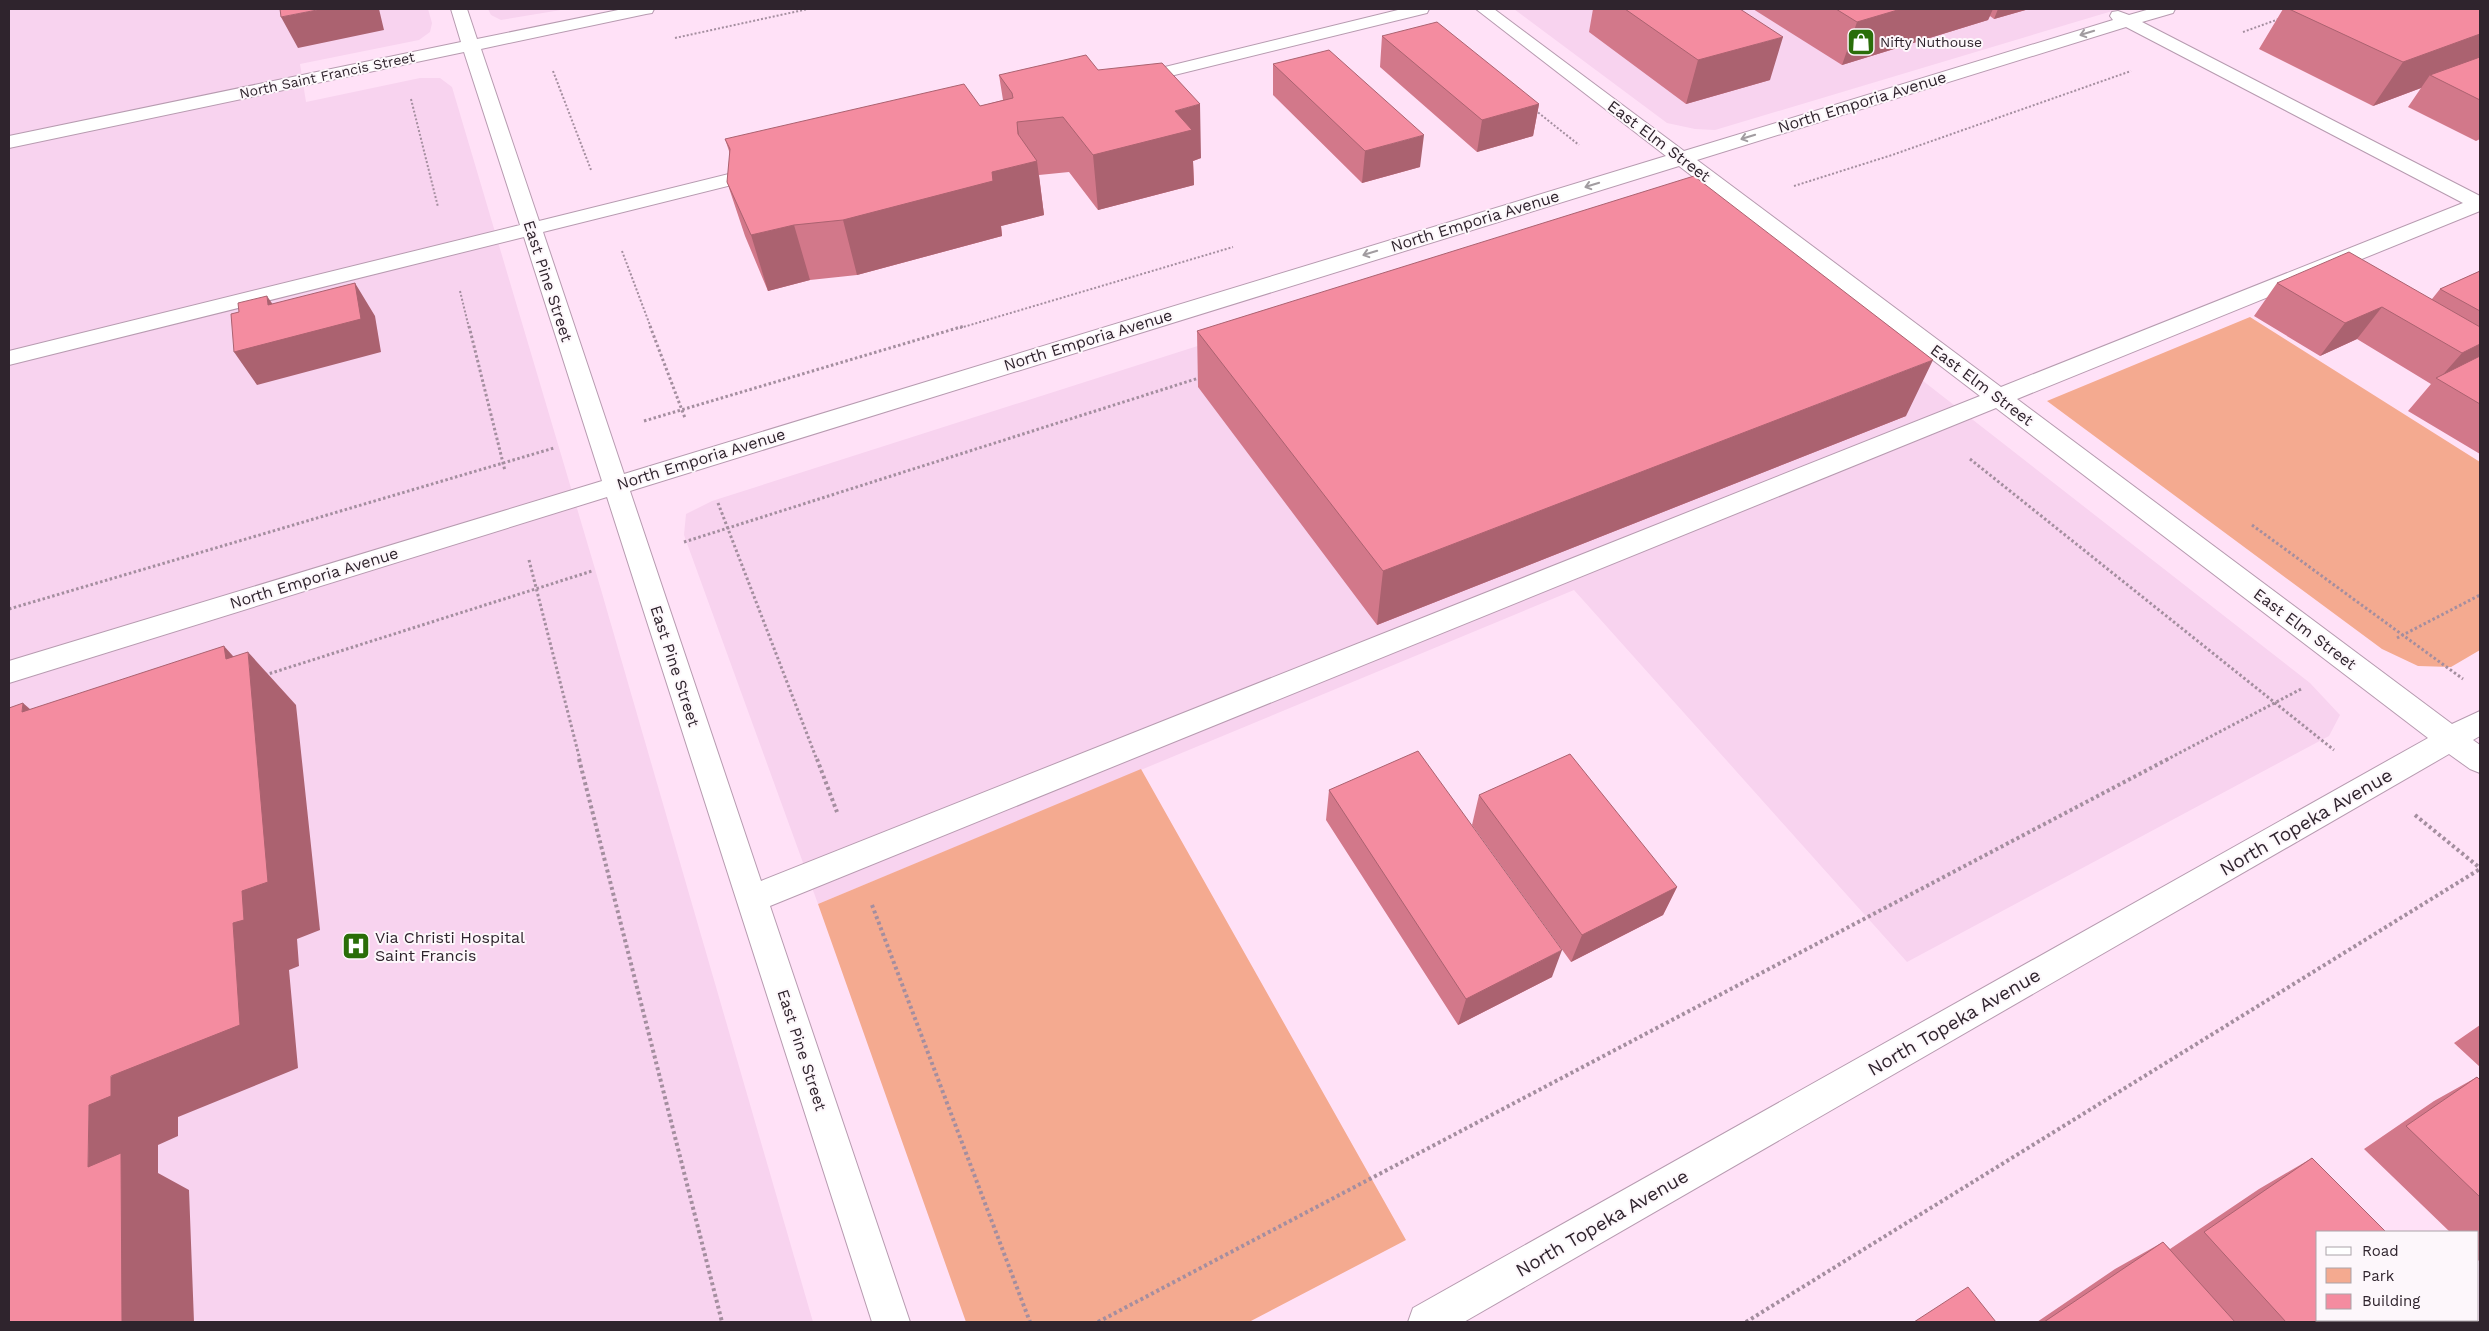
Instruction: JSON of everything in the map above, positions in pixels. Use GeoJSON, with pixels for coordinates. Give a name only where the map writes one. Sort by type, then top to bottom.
{"type":"FeatureCollection","features":[{"type":"Feature","properties":{"kind":"street","name":"East Pine Street"},"geometry":{"type":"LineString","coordinates":[[460,9],[638,557],[891,1322]]}},
{"type":"Feature","properties":{"kind":"street","name":"North Saint Francis Street"},"geometry":{"type":"LineString","coordinates":[[9,142],[646,9]]}},
{"type":"Feature","properties":{"kind":"street"},"geometry":{"type":"LineString","coordinates":[[1120,83],[1421,9]]}},
{"type":"Feature","properties":{"kind":"street","name":"East Elm Street"},"geometry":{"type":"LineString","coordinates":[[1484,9],[2480,761]]}},
{"type":"Feature","properties":{"kind":"street"},"geometry":{"type":"LineString","coordinates":[[2103,9],[2480,204]]}},
{"type":"Feature","properties":{"kind":"street","name":"North Emporia Avenue"},"geometry":{"type":"LineString","coordinates":[[9,672],[2167,9]]}},
{"type":"Feature","properties":{"kind":"street"},"geometry":{"type":"LineString","coordinates":[[9,358],[781,167]]}},
{"type":"Feature","properties":{"kind":"street"},"geometry":{"type":"LineString","coordinates":[[752,899],[2480,204]]}},
{"type":"Feature","properties":{"kind":"street","name":"North Topeka Avenue"},"geometry":{"type":"LineString","coordinates":[[1427,1322],[2480,722]]}},
{"type":"Feature","properties":{"kind":"path"},"geometry":{"type":"LineString","coordinates":[[1742,203],[1892,155],[2280,19]]}},
{"type":"Feature","properties":{"kind":"path"},"geometry":{"type":"LineString","coordinates":[[538,31],[1030,1322]]}},
{"type":"Feature","properties":{"kind":"path"},"geometry":{"type":"LineString","coordinates":[[410,94],[722,1322]]}},
{"type":"Feature","properties":{"kind":"path"},"geometry":{"type":"LineString","coordinates":[[1572,150],[1644,130]]}},
{"type":"Feature","properties":{"kind":"path"},"geometry":{"type":"LineString","coordinates":[[9,610],[1240,245]]}},
{"type":"Feature","properties":{"kind":"path"},"geometry":{"type":"LineString","coordinates":[[262,676],[1206,375]]}},
{"type":"Feature","properties":{"kind":"path"},"geometry":{"type":"LineString","coordinates":[[1098,1322],[2480,595]]}},
{"type":"Feature","properties":{"kind":"path"},"geometry":{"type":"LineString","coordinates":[[1746,1322],[2242,1019],[2480,869]]}},
{"type":"Feature","properties":{"kind":"shaded area","name":"Via Christi Hospital Saint Francis"},"geometry":{"type":"Polygon","coordinates":[[[9,9],[428,9],[432,23],[430,32],[419,40],[300,64],[306,102],[420,78],[440,78],[452,87],[595,569],[813,1322],[9,1322],[9,9]]]}},
{"type":"Feature","properties":{"kind":"shaded area"},"geometry":{"type":"Polygon","coordinates":[[[488,9],[567,9],[501,20],[491,15],[488,9]]]}},
{"type":"Feature","properties":{"kind":"shaded area"},"geometry":{"type":"Polygon","coordinates":[[[1514,9],[2119,9],[1715,130],[1695,129],[1667,123],[1514,9]]]}},
{"type":"Feature","properties":{"kind":"shaded area"},"geometry":{"type":"Polygon","coordinates":[[[1661,198],[1699,206],[2310,683],[2340,715],[2329,736],[1907,962],[1574,590],[818,904],[684,535],[686,514],[712,501],[1661,198]]]}},
{"type":"Feature","properties":{"kind":"green space"},"geometry":{"type":"Polygon","coordinates":[[[2250,317],[2480,462],[2480,650],[2451,667],[2418,666],[2382,649],[2047,401],[2250,317]]]}},
{"type":"Feature","properties":{"kind":"green space"},"geometry":{"type":"Polygon","coordinates":[[[1141,769],[1406,1240],[1249,1322],[966,1322],[818,904],[1141,769]]]}},
{"type":"Feature","properties":{"kind":"building"},"geometry":{"type":"Polygon","coordinates":[[[280,9],[322,9],[281,17],[280,9]]]}},
{"type":"Feature","properties":{"kind":"building"},"geometry":{"type":"Polygon","coordinates":[[[1625,9],[1740,9],[1783,37],[1698,60],[1625,9]]]}},
{"type":"Feature","properties":{"kind":"building"},"geometry":{"type":"Polygon","coordinates":[[[1836,9],[1901,9],[1857,22],[1836,9]]]}},
{"type":"Feature","properties":{"kind":"building"},"geometry":{"type":"Polygon","coordinates":[[[2289,9],[2480,9],[2480,34],[2403,62],[2289,9]]]}},
{"type":"Feature","properties":{"kind":"building"},"geometry":{"type":"Polygon","coordinates":[[[1437,22],[1539,104],[1482,120],[1382,36],[1437,22]]]}},
{"type":"Feature","properties":{"kind":"building"},"geometry":{"type":"Polygon","coordinates":[[[1329,50],[1424,135],[1365,151],[1273,64],[1329,50]]]}},
{"type":"Feature","properties":{"kind":"building"},"geometry":{"type":"Polygon","coordinates":[[[1086,55],[1098,70],[1162,63],[1200,104],[1175,111],[1192,130],[1093,155],[1063,117],[1017,122],[1018,134],[1037,161],[992,172],[993,181],[843,220],[794,225],[751,235],[727,182],[730,149],[725,139],[964,84],[980,106],[1013,98],[1012,93],[999,75],[1086,55]]]}},
{"type":"Feature","properties":{"kind":"building"},"geometry":{"type":"Polygon","coordinates":[[[2480,57],[2480,100],[2430,75],[2480,57]]]}},
{"type":"Feature","properties":{"kind":"building"},"geometry":{"type":"Polygon","coordinates":[[[1694,176],[1933,360],[1383,571],[1197,331],[1694,176]]]}},
{"type":"Feature","properties":{"kind":"building"},"geometry":{"type":"Polygon","coordinates":[[[2349,252],[2480,327],[2480,344],[2462,353],[2382,307],[2345,323],[2277,283],[2349,252]]]}},
{"type":"Feature","properties":{"kind":"building"},"geometry":{"type":"Polygon","coordinates":[[[2480,271],[2480,311],[2440,289],[2480,271]]]}},
{"type":"Feature","properties":{"kind":"building"},"geometry":{"type":"Polygon","coordinates":[[[355,283],[361,319],[234,352],[231,314],[239,312],[238,303],[267,296],[268,305],[355,283]]]}},
{"type":"Feature","properties":{"kind":"building"},"geometry":{"type":"Polygon","coordinates":[[[2480,356],[2480,404],[2436,378],[2480,356]]]}},
{"type":"Feature","properties":{"kind":"building"},"geometry":{"type":"Polygon","coordinates":[[[224,646],[226,659],[248,652],[268,882],[242,891],[244,920],[233,923],[240,1025],[111,1076],[111,1096],[89,1105],[88,1167],[121,1153],[122,1322],[9,1322],[9,708],[23,703],[22,712],[224,646]]]}},
{"type":"Feature","properties":{"kind":"building"},"geometry":{"type":"Polygon","coordinates":[[[1418,751],[1562,950],[1466,999],[1329,790],[1418,751]]]}},
{"type":"Feature","properties":{"kind":"building"},"geometry":{"type":"Polygon","coordinates":[[[1570,754],[1677,887],[1582,935],[1479,795],[1570,754]]]}},
{"type":"Feature","properties":{"kind":"building"},"geometry":{"type":"Polygon","coordinates":[[[2477,1077],[2480,1080],[2480,1197],[2406,1126],[2477,1077]]]}},
{"type":"Feature","properties":{"kind":"building"},"geometry":{"type":"Polygon","coordinates":[[[2312,1158],[2385,1231],[2316,1231],[2316,1321],[2476,1322],[2286,1322],[2204,1232],[2312,1158]]]}},
{"type":"Feature","properties":{"kind":"building"},"geometry":{"type":"Polygon","coordinates":[[[2163,1242],[2235,1322],[2044,1322],[2163,1242]]]}},
{"type":"Feature","properties":{"kind":"building"},"geometry":{"type":"Polygon","coordinates":[[[1968,1287],[1996,1322],[1914,1322],[1968,1287]]]}},
{"type":"Feature","properties":{"kind":"place","name":"Nifty Nuthouse"},"geometry":{"type":"Point","coordinates":[1861,42]}},
{"type":"Feature","properties":{"kind":"place","name":"Via Christi Hospital Saint Francis"},"geometry":{"type":"Point","coordinates":[356,946]}}]}
